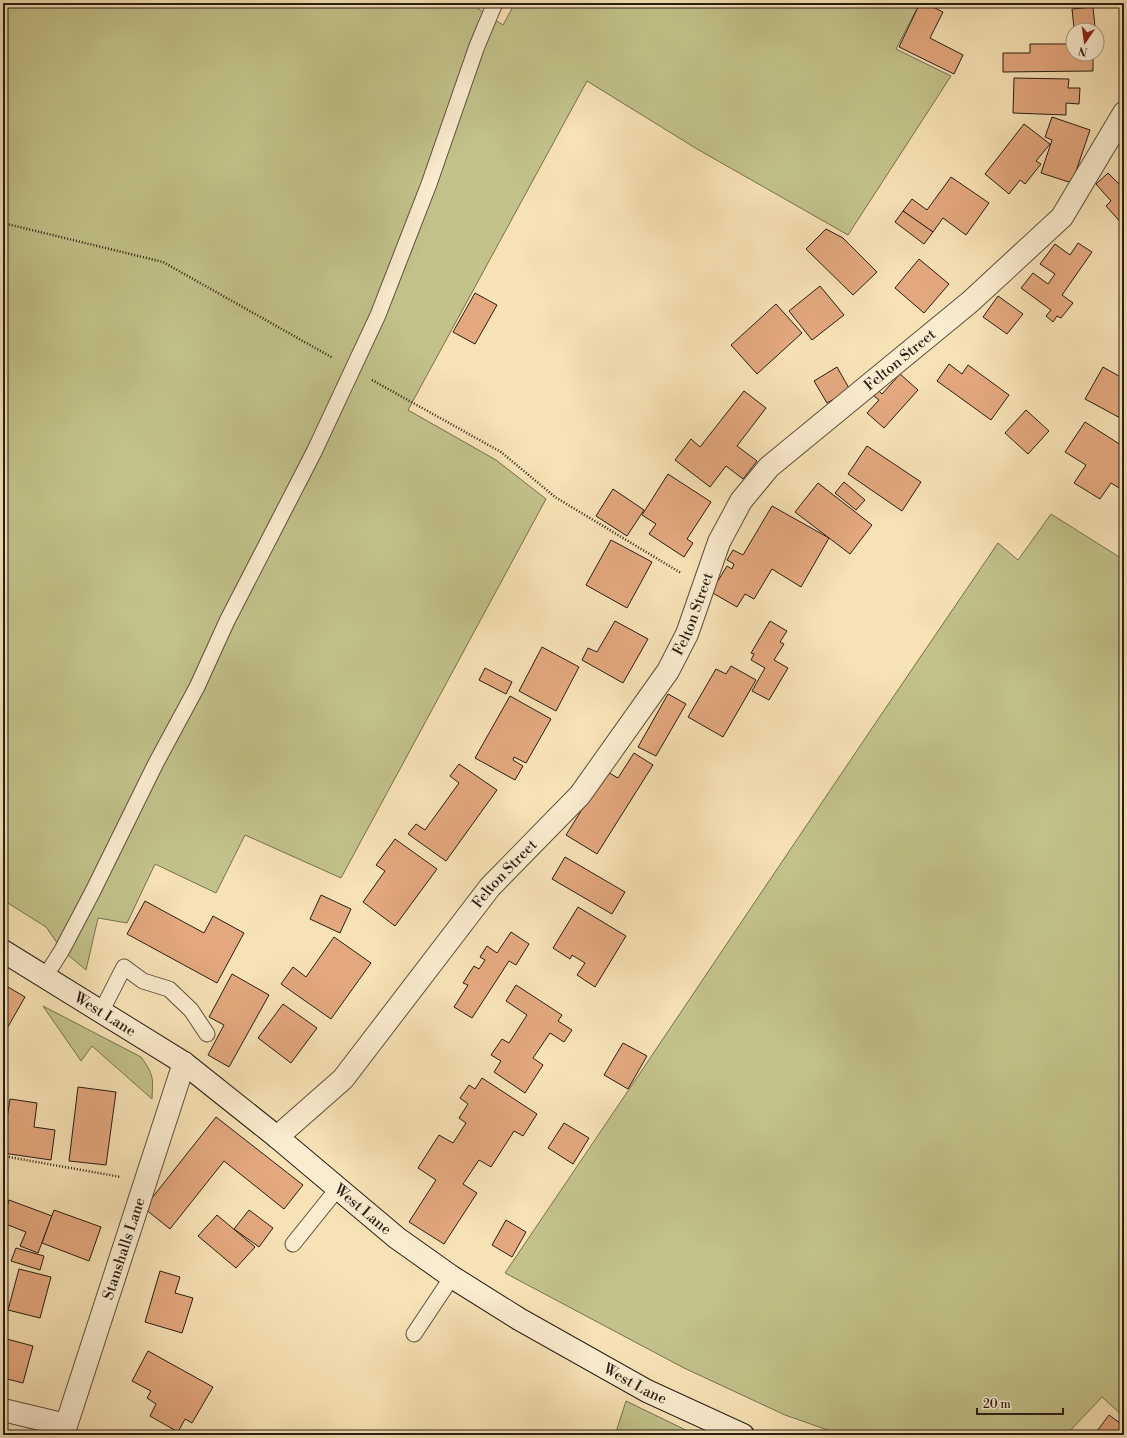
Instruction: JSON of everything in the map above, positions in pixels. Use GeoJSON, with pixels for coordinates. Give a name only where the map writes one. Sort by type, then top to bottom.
{"type":"FeatureCollection","features":[{"type":"Feature","properties":{"kind":"street","name":"Felton Street"},"geometry":{"type":"LineString","coordinates":[[277,1137],[343,1079],[490,887],[580,794],[668,671],[687,634],[719,542],[741,501],[769,467],[970,302],[1062,217],[1124,113]]}},
{"type":"Feature","properties":{"kind":"street","name":"West Lane"},"geometry":{"type":"LineString","coordinates":[[3,951],[184,1063],[277,1137],[397,1238],[452,1277],[519,1319],[647,1391],[743,1435]]}},
{"type":"Feature","properties":{"kind":"street","name":"Stanshalls Lane"},"geometry":{"type":"LineString","coordinates":[[64,1430],[184,1063]]}},
{"type":"Feature","properties":{"kind":"street"},"geometry":{"type":"LineString","coordinates":[[3,1410],[64,1430]]}},
{"type":"Feature","properties":{"kind":"lane"},"geometry":{"type":"LineString","coordinates":[[45,977],[62,950],[93,891],[156,763],[197,687],[227,621],[314,452],[378,315],[429,184],[477,46],[496,3]]}},
{"type":"Feature","properties":{"kind":"lane"},"geometry":{"type":"LineString","coordinates":[[102,1012],[124,967],[143,981],[169,989],[191,1010],[207,1034]]}},
{"type":"Feature","properties":{"kind":"lane"},"geometry":{"type":"LineString","coordinates":[[292,1244],[338,1188]]}},
{"type":"Feature","properties":{"kind":"lane"},"geometry":{"type":"LineString","coordinates":[[414,1334],[452,1277]]}},
{"type":"Feature","properties":{"kind":"path"},"geometry":{"type":"LineString","coordinates":[[3,1156],[145,1181]]}},
{"type":"Feature","properties":{"kind":"green space"},"geometry":{"type":"Polygon","coordinates":[[[3,3],[479,3],[477,8],[503,25],[515,3],[920,3],[896,49],[951,76],[848,235],[697,149],[587,81],[408,410],[496,460],[546,499],[341,878],[245,835],[216,893],[155,864],[127,923],[98,918],[86,970],[62,950],[46,927],[3,900],[3,3]]]}},
{"type":"Feature","properties":{"kind":"green space"},"geometry":{"type":"Polygon","coordinates":[[[1051,514],[1124,560],[1124,1417],[1102,1397],[1066,1435],[842,1435],[785,1415],[684,1368],[505,1273],[998,543],[1018,560],[1051,514]]]}},
{"type":"Feature","properties":{"kind":"green space"},"geometry":{"type":"Polygon","coordinates":[[[43,1006],[141,1057],[152,1076],[152,1099],[92,1046],[81,1061],[43,1006]]]}},
{"type":"Feature","properties":{"kind":"green space"},"geometry":{"type":"Polygon","coordinates":[[[626,1401],[696,1435],[615,1435],[626,1401]]]}},
{"type":"Feature","properties":{"kind":"building"},"geometry":{"type":"Polygon","coordinates":[[[920,3],[925,3],[943,12],[930,38],[963,55],[954,74],[899,47],[920,3]]]}},
{"type":"Feature","properties":{"kind":"building"},"geometry":{"type":"Polygon","coordinates":[[[1093,7],[1094,22],[1073,22],[1072,9],[1093,7]]]}},
{"type":"Feature","properties":{"kind":"building"},"geometry":{"type":"Polygon","coordinates":[[[1030,44],[1065,44],[1065,62],[1093,62],[1093,71],[1003,72],[1003,53],[1030,53],[1030,44]]]}},
{"type":"Feature","properties":{"kind":"building"},"geometry":{"type":"Polygon","coordinates":[[[1014,78],[1069,79],[1068,88],[1080,88],[1079,104],[1066,103],[1066,115],[1013,113],[1014,78]]]}},
{"type":"Feature","properties":{"kind":"building"},"geometry":{"type":"Polygon","coordinates":[[[1052,117],[1090,130],[1072,183],[1041,173],[1052,140],[1045,137],[1052,117]]]}},
{"type":"Feature","properties":{"kind":"building"},"geometry":{"type":"Polygon","coordinates":[[[1024,124],[1050,144],[1036,161],[1041,164],[1025,184],[1020,180],[1009,194],[985,174],[1024,124]]]}},
{"type":"Feature","properties":{"kind":"building"},"geometry":{"type":"Polygon","coordinates":[[[1108,173],[1122,187],[1124,185],[1124,226],[1106,206],[1111,201],[1096,184],[1108,173]]]}},
{"type":"Feature","properties":{"kind":"building"},"geometry":{"type":"Polygon","coordinates":[[[951,177],[989,203],[966,235],[943,218],[933,232],[903,211],[912,199],[927,210],[951,177]]]}},
{"type":"Feature","properties":{"kind":"building"},"geometry":{"type":"Polygon","coordinates":[[[903,211],[933,232],[924,244],[895,222],[903,211]]]}},
{"type":"Feature","properties":{"kind":"building"},"geometry":{"type":"Polygon","coordinates":[[[826,229],[843,238],[877,272],[853,295],[806,249],[826,229]]]}},
{"type":"Feature","properties":{"kind":"building"},"geometry":{"type":"Polygon","coordinates":[[[1078,243],[1092,252],[1062,295],[1073,303],[1061,318],[1057,316],[1053,322],[1046,316],[1051,310],[1021,288],[1033,273],[1048,284],[1055,274],[1040,264],[1055,244],[1070,255],[1078,243]]]}},
{"type":"Feature","properties":{"kind":"building"},"geometry":{"type":"Polygon","coordinates":[[[919,259],[949,284],[924,313],[895,288],[919,259]]]}},
{"type":"Feature","properties":{"kind":"building"},"geometry":{"type":"Polygon","coordinates":[[[820,286],[844,315],[812,340],[789,311],[820,286]]]}},
{"type":"Feature","properties":{"kind":"building"},"geometry":{"type":"Polygon","coordinates":[[[475,293],[497,305],[475,344],[453,332],[475,293]]]}},
{"type":"Feature","properties":{"kind":"building"},"geometry":{"type":"Polygon","coordinates":[[[998,296],[1023,314],[1007,334],[983,317],[998,296]]]}},
{"type":"Feature","properties":{"kind":"building"},"geometry":{"type":"Polygon","coordinates":[[[776,304],[802,333],[757,374],[731,345],[776,304]]]}},
{"type":"Feature","properties":{"kind":"building"},"geometry":{"type":"Polygon","coordinates":[[[949,364],[962,374],[968,365],[1009,395],[991,420],[937,381],[949,364]]]}},
{"type":"Feature","properties":{"kind":"building"},"geometry":{"type":"Polygon","coordinates":[[[837,367],[850,390],[827,403],[814,381],[837,367]]]}},
{"type":"Feature","properties":{"kind":"building"},"geometry":{"type":"Polygon","coordinates":[[[1103,367],[1124,379],[1124,420],[1085,399],[1103,367]]]}},
{"type":"Feature","properties":{"kind":"building"},"geometry":{"type":"Polygon","coordinates":[[[900,374],[918,390],[884,428],[867,413],[879,400],[874,396],[879,391],[882,394],[900,374]]]}},
{"type":"Feature","properties":{"kind":"building"},"geometry":{"type":"Polygon","coordinates":[[[744,391],[766,408],[737,446],[757,461],[743,479],[726,466],[710,487],[675,460],[691,439],[700,447],[744,391]]]}},
{"type":"Feature","properties":{"kind":"building"},"geometry":{"type":"Polygon","coordinates":[[[1026,410],[1049,431],[1028,454],[1005,433],[1026,410]]]}},
{"type":"Feature","properties":{"kind":"building"},"geometry":{"type":"Polygon","coordinates":[[[1085,422],[1124,447],[1124,491],[1111,483],[1100,499],[1074,483],[1086,465],[1065,452],[1085,422]]]}},
{"type":"Feature","properties":{"kind":"building"},"geometry":{"type":"Polygon","coordinates":[[[867,446],[921,482],[902,511],[848,474],[867,446]]]}},
{"type":"Feature","properties":{"kind":"building"},"geometry":{"type":"Polygon","coordinates":[[[668,474],[711,502],[687,539],[693,543],[684,557],[649,534],[656,524],[642,515],[668,474]]]}},
{"type":"Feature","properties":{"kind":"building"},"geometry":{"type":"Polygon","coordinates":[[[844,482],[865,500],[856,510],[835,493],[844,482]]]}},
{"type":"Feature","properties":{"kind":"building"},"geometry":{"type":"Polygon","coordinates":[[[818,483],[872,525],[850,554],[795,512],[818,483]]]}},
{"type":"Feature","properties":{"kind":"building"},"geometry":{"type":"Polygon","coordinates":[[[613,489],[644,510],[627,536],[596,516],[613,489]]]}},
{"type":"Feature","properties":{"kind":"building"},"geometry":{"type":"Polygon","coordinates":[[[772,506],[829,538],[801,587],[772,569],[754,599],[745,594],[737,607],[711,592],[727,566],[732,569],[734,564],[727,560],[733,550],[743,555],[772,506]]]}},
{"type":"Feature","properties":{"kind":"building"},"geometry":{"type":"Polygon","coordinates":[[[611,540],[652,562],[627,608],[586,585],[611,540]]]}},
{"type":"Feature","properties":{"kind":"building"},"geometry":{"type":"Polygon","coordinates":[[[615,621],[648,639],[623,683],[582,660],[588,648],[597,652],[615,621]]]}},
{"type":"Feature","properties":{"kind":"building"},"geometry":{"type":"Polygon","coordinates":[[[770,621],[787,631],[780,642],[784,644],[774,660],[788,668],[769,700],[752,691],[765,668],[751,660],[754,654],[751,653],[770,621]]]}},
{"type":"Feature","properties":{"kind":"building"},"geometry":{"type":"Polygon","coordinates":[[[542,647],[579,667],[556,711],[519,691],[542,647]]]}},
{"type":"Feature","properties":{"kind":"building"},"geometry":{"type":"Polygon","coordinates":[[[731,666],[756,680],[723,737],[688,717],[716,669],[726,674],[731,666]]]}},
{"type":"Feature","properties":{"kind":"building"},"geometry":{"type":"Polygon","coordinates":[[[485,668],[512,682],[506,694],[479,680],[485,668]]]}},
{"type":"Feature","properties":{"kind":"building"},"geometry":{"type":"Polygon","coordinates":[[[668,694],[686,704],[656,756],[638,747],[668,694]]]}},
{"type":"Feature","properties":{"kind":"building"},"geometry":{"type":"Polygon","coordinates":[[[510,696],[551,719],[526,763],[514,757],[513,760],[523,766],[515,780],[475,758],[510,696]]]}},
{"type":"Feature","properties":{"kind":"building"},"geometry":{"type":"Polygon","coordinates":[[[634,753],[653,765],[597,854],[566,835],[606,771],[618,778],[634,753]]]}},
{"type":"Feature","properties":{"kind":"building"},"geometry":{"type":"Polygon","coordinates":[[[459,764],[497,790],[446,861],[408,834],[416,824],[425,830],[459,783],[450,776],[459,764]]]}},
{"type":"Feature","properties":{"kind":"building"},"geometry":{"type":"Polygon","coordinates":[[[395,839],[437,869],[395,926],[363,902],[385,871],[376,865],[395,839]]]}},
{"type":"Feature","properties":{"kind":"building"},"geometry":{"type":"Polygon","coordinates":[[[565,857],[625,892],[612,914],[552,879],[565,857]]]}},
{"type":"Feature","properties":{"kind":"building"},"geometry":{"type":"Polygon","coordinates":[[[321,895],[351,909],[340,933],[310,919],[321,895]]]}},
{"type":"Feature","properties":{"kind":"building"},"geometry":{"type":"Polygon","coordinates":[[[145,901],[204,933],[213,916],[244,933],[217,983],[127,934],[145,901]]]}},
{"type":"Feature","properties":{"kind":"building"},"geometry":{"type":"Polygon","coordinates":[[[578,907],[626,936],[595,987],[577,975],[585,963],[572,955],[570,959],[553,948],[578,907]]]}},
{"type":"Feature","properties":{"kind":"building"},"geometry":{"type":"Polygon","coordinates":[[[511,932],[529,944],[516,965],[509,961],[472,1018],[454,1007],[468,985],[463,983],[474,966],[479,969],[485,960],[480,957],[487,946],[497,953],[511,932]]]}},
{"type":"Feature","properties":{"kind":"building"},"geometry":{"type":"Polygon","coordinates":[[[334,937],[371,963],[331,1019],[281,984],[293,967],[306,977],[334,937]]]}},
{"type":"Feature","properties":{"kind":"building"},"geometry":{"type":"Polygon","coordinates":[[[232,974],[269,995],[229,1067],[208,1055],[224,1025],[209,1017],[232,974]]]}},
{"type":"Feature","properties":{"kind":"building"},"geometry":{"type":"Polygon","coordinates":[[[3,984],[25,997],[5,1032],[3,1031],[3,984]]]}},
{"type":"Feature","properties":{"kind":"building"},"geometry":{"type":"Polygon","coordinates":[[[516,985],[562,1015],[558,1021],[572,1030],[564,1042],[550,1033],[533,1058],[543,1065],[525,1093],[494,1072],[501,1061],[491,1055],[502,1039],[509,1043],[527,1015],[506,1001],[516,985]]]}},
{"type":"Feature","properties":{"kind":"building"},"geometry":{"type":"Polygon","coordinates":[[[283,1004],[317,1028],[291,1063],[258,1038],[283,1004]]]}},
{"type":"Feature","properties":{"kind":"building"},"geometry":{"type":"Polygon","coordinates":[[[623,1043],[647,1056],[628,1089],[604,1075],[623,1043]]]}},
{"type":"Feature","properties":{"kind":"building"},"geometry":{"type":"Polygon","coordinates":[[[482,1078],[537,1114],[523,1136],[514,1131],[491,1167],[479,1160],[463,1184],[477,1193],[444,1244],[409,1222],[436,1180],[418,1168],[439,1135],[453,1143],[466,1123],[459,1118],[468,1104],[460,1098],[469,1085],[475,1089],[482,1078]]]}},
{"type":"Feature","properties":{"kind":"building"},"geometry":{"type":"Polygon","coordinates":[[[78,1087],[116,1092],[106,1165],[69,1161],[78,1087]]]}},
{"type":"Feature","properties":{"kind":"building"},"geometry":{"type":"Polygon","coordinates":[[[10,1099],[37,1103],[34,1127],[55,1130],[51,1160],[3,1153],[3,1125],[6,1125],[10,1099]]]}},
{"type":"Feature","properties":{"kind":"building"},"geometry":{"type":"Polygon","coordinates":[[[216,1117],[303,1185],[284,1209],[224,1161],[170,1229],[144,1208],[216,1117]]]}},
{"type":"Feature","properties":{"kind":"building"},"geometry":{"type":"Polygon","coordinates":[[[564,1123],[589,1138],[573,1164],[548,1148],[564,1123]]]}},
{"type":"Feature","properties":{"kind":"building"},"geometry":{"type":"Polygon","coordinates":[[[9,1200],[52,1216],[38,1253],[20,1246],[26,1232],[3,1223],[3,1218],[9,1200]]]}},
{"type":"Feature","properties":{"kind":"building"},"geometry":{"type":"Polygon","coordinates":[[[54,1210],[101,1227],[89,1261],[42,1243],[54,1210]]]}},
{"type":"Feature","properties":{"kind":"building"},"geometry":{"type":"Polygon","coordinates":[[[249,1210],[273,1228],[259,1247],[234,1229],[249,1210]]]}},
{"type":"Feature","properties":{"kind":"building"},"geometry":{"type":"Polygon","coordinates":[[[217,1215],[255,1247],[236,1268],[198,1236],[217,1215]]]}},
{"type":"Feature","properties":{"kind":"building"},"geometry":{"type":"Polygon","coordinates":[[[506,1220],[526,1232],[512,1257],[492,1245],[506,1220]]]}},
{"type":"Feature","properties":{"kind":"building"},"geometry":{"type":"Polygon","coordinates":[[[16,1248],[44,1256],[40,1270],[11,1261],[16,1248]]]}},
{"type":"Feature","properties":{"kind":"building"},"geometry":{"type":"Polygon","coordinates":[[[19,1269],[51,1277],[40,1318],[8,1310],[19,1269]]]}},
{"type":"Feature","properties":{"kind":"building"},"geometry":{"type":"Polygon","coordinates":[[[160,1271],[180,1277],[175,1293],[193,1298],[182,1333],[145,1322],[160,1271]]]}},
{"type":"Feature","properties":{"kind":"building"},"geometry":{"type":"Polygon","coordinates":[[[3,1338],[33,1346],[23,1383],[3,1378],[3,1338]]]}},
{"type":"Feature","properties":{"kind":"building"},"geometry":{"type":"Polygon","coordinates":[[[148,1351],[213,1387],[192,1423],[185,1419],[178,1432],[150,1416],[156,1404],[147,1398],[151,1391],[132,1381],[148,1351]]]}},
{"type":"Feature","properties":{"kind":"building"},"geometry":{"type":"Polygon","coordinates":[[[1109,1415],[1124,1426],[1124,1435],[1094,1435],[1109,1415]]]}}]}
